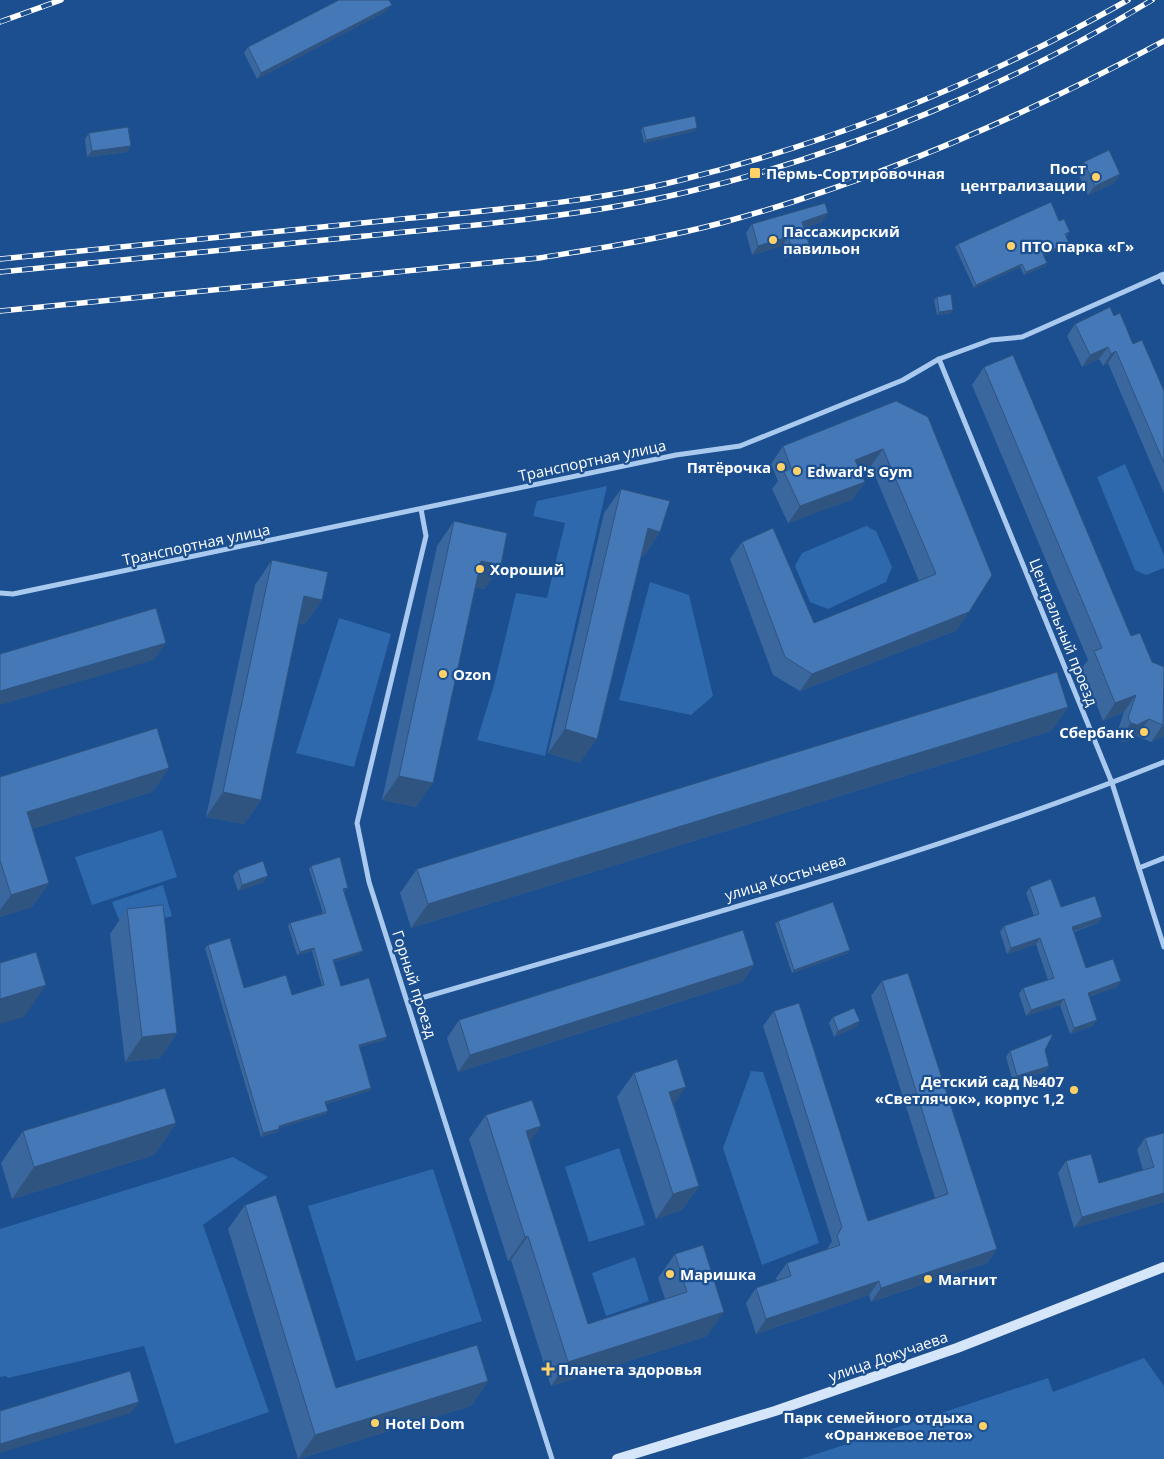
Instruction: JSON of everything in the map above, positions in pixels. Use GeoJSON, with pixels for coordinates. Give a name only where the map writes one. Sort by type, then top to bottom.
{"type":"FeatureCollection","features":[{"type":"Feature","properties":{"kind":"main road","name":"улица Докучаева"},"geometry":{"type":"LineString","coordinates":[[617,1459],[775,1412],[957,1348],[1164,1267]]}},
{"type":"Feature","properties":{"kind":"street"},"geometry":{"type":"LineString","coordinates":[[1163,274],[1164,282]]}},
{"type":"Feature","properties":{"kind":"street","name":"Транспортная улица"},"geometry":{"type":"LineString","coordinates":[[0,593],[23,592],[676,455],[740,446],[903,380],[939,359],[991,340],[1022,337],[1163,274]]}},
{"type":"Feature","properties":{"kind":"street","name":"Центральный проезд"},"geometry":{"type":"LineString","coordinates":[[939,359],[1112,783],[1164,947]]}},
{"type":"Feature","properties":{"kind":"street","name":"Горный проезд"},"geometry":{"type":"LineString","coordinates":[[421,509],[426,536],[357,824],[369,882],[552,1459]]}},
{"type":"Feature","properties":{"kind":"street","name":"улица Костычева"},"geometry":{"type":"LineString","coordinates":[[408,1002],[891,858],[1112,783],[1164,762]]}},
{"type":"Feature","properties":{"kind":"street"},"geometry":{"type":"LineString","coordinates":[[1139,868],[1164,858]]}},
{"type":"Feature","properties":{"kind":"shaded area"},"geometry":{"type":"Polygon","coordinates":[[[1125,464],[1164,555],[1164,568],[1146,575],[1135,570],[1097,477],[1125,464]]]}},
{"type":"Feature","properties":{"kind":"shaded area"},"geometry":{"type":"Polygon","coordinates":[[[607,486],[545,756],[477,740],[494,685],[516,593],[547,598],[565,523],[533,516],[537,501],[607,486]]]}},
{"type":"Feature","properties":{"kind":"shaded area"},"geometry":{"type":"Polygon","coordinates":[[[866,526],[876,531],[892,567],[886,582],[828,609],[810,602],[795,566],[802,553],[866,526]]]}},
{"type":"Feature","properties":{"kind":"shaded area"},"geometry":{"type":"Polygon","coordinates":[[[650,582],[689,595],[713,696],[691,715],[619,700],[650,582]]]}},
{"type":"Feature","properties":{"kind":"shaded area"},"geometry":{"type":"Polygon","coordinates":[[[339,618],[391,634],[354,767],[296,753],[339,618]]]}},
{"type":"Feature","properties":{"kind":"shaded area"},"geometry":{"type":"Polygon","coordinates":[[[162,830],[177,877],[92,905],[75,857],[162,830]]]}},
{"type":"Feature","properties":{"kind":"shaded area"},"geometry":{"type":"Polygon","coordinates":[[[163,885],[172,916],[123,930],[112,902],[163,885]]]}},
{"type":"Feature","properties":{"kind":"shaded area"},"geometry":{"type":"Polygon","coordinates":[[[751,1071],[763,1072],[819,1243],[762,1265],[723,1148],[751,1071]]]}},
{"type":"Feature","properties":{"kind":"shaded area"},"geometry":{"type":"Polygon","coordinates":[[[619,1148],[645,1225],[589,1242],[565,1167],[619,1148]]]}},
{"type":"Feature","properties":{"kind":"shaded area"},"geometry":{"type":"Polygon","coordinates":[[[233,1157],[268,1177],[203,1225],[269,1412],[175,1444],[144,1346],[8,1378],[6,1376],[0,1377],[0,1229],[233,1157]]]}},
{"type":"Feature","properties":{"kind":"shaded area"},"geometry":{"type":"Polygon","coordinates":[[[433,1169],[482,1321],[356,1361],[308,1206],[433,1169]]]}},
{"type":"Feature","properties":{"kind":"shaded area"},"geometry":{"type":"Polygon","coordinates":[[[635,1257],[649,1301],[606,1316],[592,1273],[635,1257]]]}},
{"type":"Feature","properties":{"kind":"shaded area"},"geometry":{"type":"Polygon","coordinates":[[[1144,1358],[1164,1386],[1164,1459],[801,1459],[1048,1378],[1053,1392],[1144,1358]]]}},
{"type":"Feature","properties":{"kind":"building"},"geometry":{"type":"Polygon","coordinates":[[[339,0],[389,0],[392,5],[261,73],[248,47],[339,0]]]}},
{"type":"Feature","properties":{"kind":"building"},"geometry":{"type":"Polygon","coordinates":[[[695,116],[697,128],[646,140],[643,127],[695,116]]]}},
{"type":"Feature","properties":{"kind":"building"},"geometry":{"type":"Polygon","coordinates":[[[128,127],[131,146],[92,151],[89,133],[128,127]]]}},
{"type":"Feature","properties":{"kind":"building"},"geometry":{"type":"Polygon","coordinates":[[[1109,150],[1120,174],[1095,186],[1084,162],[1109,150]]]}},
{"type":"Feature","properties":{"kind":"building","name":"ПТО парка «Г»"},"geometry":{"type":"Polygon","coordinates":[[[1051,202],[1059,221],[1064,219],[1070,232],[1065,234],[1069,243],[1043,254],[1047,263],[1026,272],[1022,264],[976,285],[958,244],[1051,202]]]}},
{"type":"Feature","properties":{"kind":"building"},"geometry":{"type":"Polygon","coordinates":[[[825,203],[828,213],[802,222],[809,244],[792,248],[788,237],[758,246],[752,224],[825,203]]]}},
{"type":"Feature","properties":{"kind":"building"},"geometry":{"type":"Polygon","coordinates":[[[951,294],[953,310],[939,312],[937,297],[951,294]]]}},
{"type":"Feature","properties":{"kind":"building"},"geometry":{"type":"Polygon","coordinates":[[[1110,307],[1114,316],[1120,313],[1133,344],[1142,340],[1164,391],[1164,463],[1116,351],[1111,354],[1108,347],[1090,355],[1075,324],[1110,307]]]}},
{"type":"Feature","properties":{"kind":"building"},"geometry":{"type":"Polygon","coordinates":[[[1013,355],[1131,636],[1140,633],[1152,662],[1164,667],[1163,725],[1149,719],[1137,725],[1131,723],[1128,718],[1136,695],[1115,703],[1094,651],[1102,648],[984,367],[1013,355]]]}},
{"type":"Feature","properties":{"kind":"building"},"geometry":{"type":"Polygon","coordinates":[[[896,401],[928,417],[992,575],[969,612],[812,674],[785,657],[742,542],[773,528],[814,623],[936,574],[883,449],[855,460],[865,482],[800,506],[784,472],[791,468],[783,446],[896,401]]]}},
{"type":"Feature","properties":{"kind":"building"},"geometry":{"type":"Polygon","coordinates":[[[621,489],[670,501],[660,532],[648,528],[597,739],[565,729],[621,489]]]}},
{"type":"Feature","properties":{"kind":"building"},"geometry":{"type":"Polygon","coordinates":[[[454,521],[507,533],[501,565],[481,561],[433,783],[399,776],[454,521]]]}},
{"type":"Feature","properties":{"kind":"building"},"geometry":{"type":"Polygon","coordinates":[[[272,560],[328,572],[322,600],[304,596],[261,800],[223,792],[272,560]]]}},
{"type":"Feature","properties":{"kind":"building"},"geometry":{"type":"Polygon","coordinates":[[[156,608],[166,643],[0,691],[0,654],[156,608]]]}},
{"type":"Feature","properties":{"kind":"building"},"geometry":{"type":"Polygon","coordinates":[[[1057,672],[1068,707],[428,904],[417,869],[1057,672]]]}},
{"type":"Feature","properties":{"kind":"building"},"geometry":{"type":"Polygon","coordinates":[[[157,728],[169,768],[27,812],[49,883],[11,895],[0,860],[0,777],[157,728]]]}},
{"type":"Feature","properties":{"kind":"building"},"geometry":{"type":"Polygon","coordinates":[[[340,857],[348,888],[343,889],[363,951],[333,960],[341,986],[369,978],[387,1037],[359,1045],[371,1088],[325,1102],[328,1111],[279,1126],[279,1129],[263,1133],[208,945],[230,938],[244,988],[286,975],[292,995],[324,985],[314,948],[300,952],[290,923],[326,913],[311,866],[340,857]]]}},
{"type":"Feature","properties":{"kind":"building"},"geometry":{"type":"Polygon","coordinates":[[[263,861],[268,876],[242,885],[238,870],[263,861]]]}},
{"type":"Feature","properties":{"kind":"building"},"geometry":{"type":"Polygon","coordinates":[[[1051,879],[1061,907],[1095,896],[1102,917],[1072,927],[1086,968],[1113,959],[1121,981],[1088,993],[1097,1020],[1074,1028],[1064,999],[1031,1010],[1023,988],[1054,978],[1040,938],[1011,948],[1004,926],[1039,914],[1030,887],[1051,879]]]}},
{"type":"Feature","properties":{"kind":"building"},"geometry":{"type":"Polygon","coordinates":[[[833,902],[850,950],[794,970],[778,921],[833,902]]]}},
{"type":"Feature","properties":{"kind":"building"},"geometry":{"type":"Polygon","coordinates":[[[163,905],[177,1033],[142,1037],[127,909],[163,905]]]}},
{"type":"Feature","properties":{"kind":"building"},"geometry":{"type":"Polygon","coordinates":[[[743,930],[754,965],[470,1055],[459,1020],[743,930]]]}},
{"type":"Feature","properties":{"kind":"building"},"geometry":{"type":"Polygon","coordinates":[[[36,952],[46,985],[0,999],[0,963],[36,952]]]}},
{"type":"Feature","properties":{"kind":"building"},"geometry":{"type":"Polygon","coordinates":[[[908,973],[997,1249],[881,1288],[879,1281],[766,1319],[756,1288],[791,1276],[787,1263],[840,1245],[837,1236],[842,1227],[774,1011],[799,1003],[868,1221],[948,1194],[882,981],[908,973]]]}},
{"type":"Feature","properties":{"kind":"building"},"geometry":{"type":"Polygon","coordinates":[[[854,1008],[860,1021],[838,1031],[833,1017],[854,1008]]]}},
{"type":"Feature","properties":{"kind":"building"},"geometry":{"type":"Polygon","coordinates":[[[1053,1034],[1045,1050],[1049,1066],[1017,1076],[1010,1051],[1053,1034]]]}},
{"type":"Feature","properties":{"kind":"building"},"geometry":{"type":"Polygon","coordinates":[[[677,1059],[686,1087],[669,1092],[699,1186],[673,1194],[634,1073],[677,1059]]]}},
{"type":"Feature","properties":{"kind":"building"},"geometry":{"type":"Polygon","coordinates":[[[165,1088],[176,1123],[34,1167],[23,1131],[165,1088]]]}},
{"type":"Feature","properties":{"kind":"building"},"geometry":{"type":"Polygon","coordinates":[[[532,1100],[541,1126],[526,1131],[588,1324],[687,1292],[675,1254],[703,1245],[724,1312],[568,1362],[528,1236],[525,1237],[486,1115],[532,1100]]]}},
{"type":"Feature","properties":{"kind":"building"},"geometry":{"type":"Polygon","coordinates":[[[1164,1133],[1164,1193],[1082,1217],[1066,1161],[1091,1154],[1099,1183],[1154,1167],[1145,1138],[1164,1133]]]}},
{"type":"Feature","properties":{"kind":"building"},"geometry":{"type":"Polygon","coordinates":[[[276,1195],[336,1388],[477,1345],[488,1381],[315,1435],[245,1205],[276,1195]]]}},
{"type":"Feature","properties":{"kind":"building"},"geometry":{"type":"Polygon","coordinates":[[[130,1371],[139,1402],[0,1444],[0,1411],[130,1371]]]}},
{"type":"Feature","properties":{"kind":"railway"},"geometry":{"type":"LineString","coordinates":[[0,22],[61,0]]}},
{"type":"Feature","properties":{"kind":"railway"},"geometry":{"type":"LineString","coordinates":[[0,259],[571,201],[677,181],[794,148],[909,106],[1020,57],[1128,0]]}},
{"type":"Feature","properties":{"kind":"railway"},"geometry":{"type":"LineString","coordinates":[[0,272],[527,219],[607,208],[687,192],[746,177],[806,158],[927,114],[1043,60],[1099,31],[1152,0]]}},
{"type":"Feature","properties":{"kind":"railway"},"geometry":{"type":"LineString","coordinates":[[0,311],[539,258],[630,243],[698,229],[836,188],[948,145],[1057,96],[1164,41]]}},
{"type":"Feature","properties":{"kind":"place","name":"Пермь-Сортировочная"},"geometry":{"type":"Point","coordinates":[755,173]}},
{"type":"Feature","properties":{"kind":"place","name":"Пост централизации"},"geometry":{"type":"Point","coordinates":[1096,177]}},
{"type":"Feature","properties":{"kind":"place","name":"Пассажирский павильон"},"geometry":{"type":"Point","coordinates":[773,240]}},
{"type":"Feature","properties":{"kind":"place","name":"ПТО парка «Г»"},"geometry":{"type":"Point","coordinates":[1011,246]}},
{"type":"Feature","properties":{"kind":"place","name":"Пятёрочка"},"geometry":{"type":"Point","coordinates":[781,467]}},
{"type":"Feature","properties":{"kind":"place","name":"Edward's Gym"},"geometry":{"type":"Point","coordinates":[797,471]}},
{"type":"Feature","properties":{"kind":"place","name":"Хороший"},"geometry":{"type":"Point","coordinates":[480,569]}},
{"type":"Feature","properties":{"kind":"place","name":"Ozon"},"geometry":{"type":"Point","coordinates":[443,674]}},
{"type":"Feature","properties":{"kind":"place","name":"Сбербанк"},"geometry":{"type":"Point","coordinates":[1144,732]}},
{"type":"Feature","properties":{"kind":"place","name":"Детский сад №407 «Светлячок», корпус 1,2"},"geometry":{"type":"Point","coordinates":[1074,1090]}},
{"type":"Feature","properties":{"kind":"place","name":"Маришка"},"geometry":{"type":"Point","coordinates":[670,1274]}},
{"type":"Feature","properties":{"kind":"place","name":"Магнит"},"geometry":{"type":"Point","coordinates":[928,1279]}},
{"type":"Feature","properties":{"kind":"place","name":"Планета здоровья"},"geometry":{"type":"Point","coordinates":[548,1369]}},
{"type":"Feature","properties":{"kind":"place","name":"Hotel Dom"},"geometry":{"type":"Point","coordinates":[375,1423]}},
{"type":"Feature","properties":{"kind":"place","name":"Парк семейного отдыха «Оранжевое лето»"},"geometry":{"type":"Point","coordinates":[983,1426]}}]}
